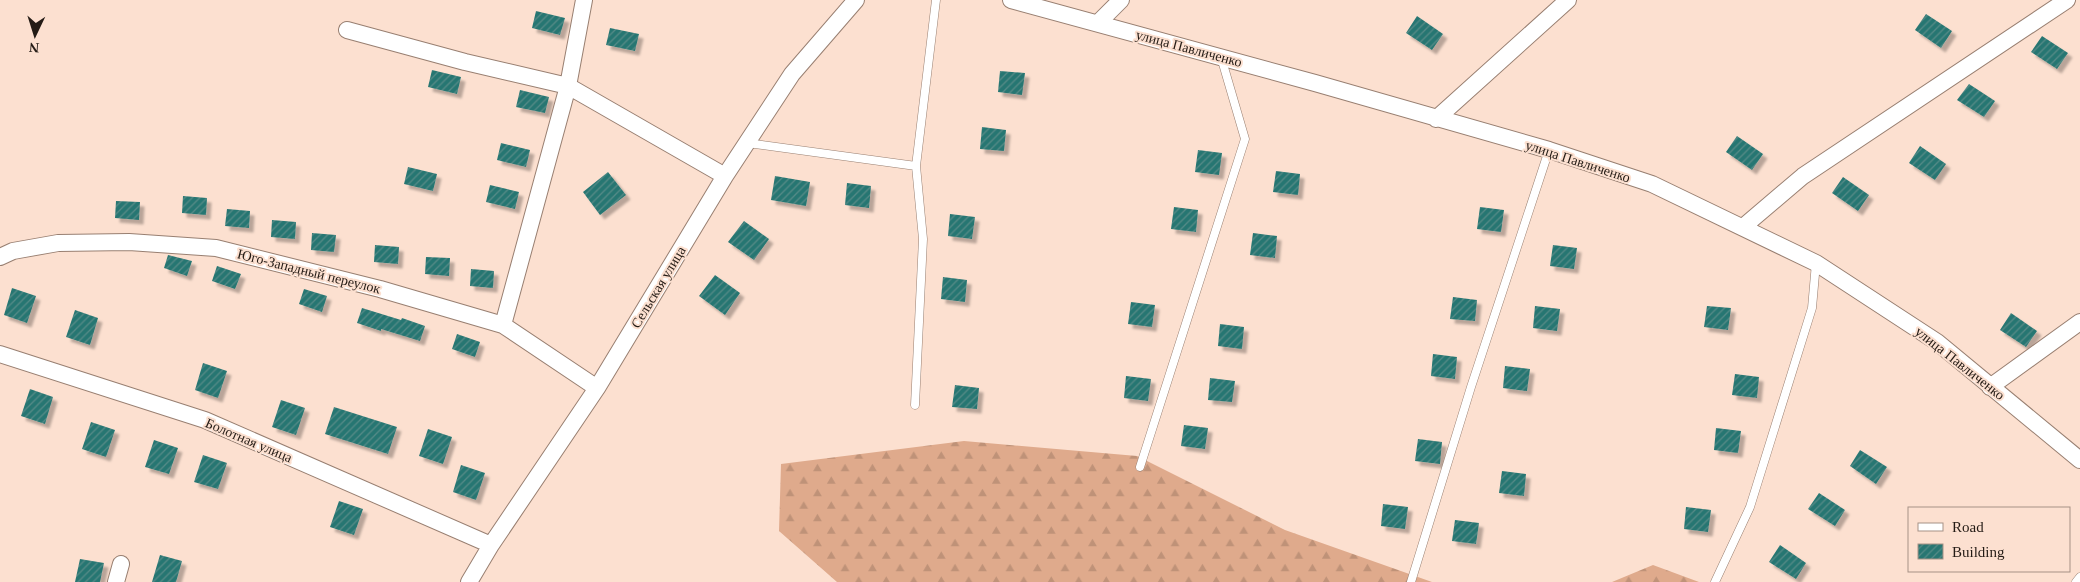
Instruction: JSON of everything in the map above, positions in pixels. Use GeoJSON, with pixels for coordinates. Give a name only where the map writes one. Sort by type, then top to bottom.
{"type":"FeatureCollection","features":[{"type":"Feature","properties":{"kind":"street"},"geometry":{"type":"LineString","coordinates":[[502,325],[568,86],[584,0]]}},
{"type":"Feature","properties":{"kind":"street","name":"Сельская улица"},"geometry":{"type":"LineString","coordinates":[[469,582],[491,545],[597,388],[726,176],[792,74],[856,0]]}},
{"type":"Feature","properties":{"kind":"street","name":"улица Павличенко"},"geometry":{"type":"LineString","coordinates":[[1011,0],[1315,82],[1436,119],[1549,150],[1652,184],[1816,263],[1937,342],[2080,460]]}},
{"type":"Feature","properties":{"kind":"street"},"geometry":{"type":"LineString","coordinates":[[1098,24],[1120,0]]}},
{"type":"Feature","properties":{"kind":"street"},"geometry":{"type":"LineString","coordinates":[[1436,119],[1568,0]]}},
{"type":"Feature","properties":{"kind":"street"},"geometry":{"type":"LineString","coordinates":[[1743,227],[1802,176],[2067,0]]}},
{"type":"Feature","properties":{"kind":"street"},"geometry":{"type":"LineString","coordinates":[[347,30],[465,62],[568,86],[726,176]]}},
{"type":"Feature","properties":{"kind":"street","name":"Юго-Западный переулок"},"geometry":{"type":"LineString","coordinates":[[0,257],[13,251],[58,243],[130,242],[216,248],[380,289],[502,325],[597,388]]}},
{"type":"Feature","properties":{"kind":"street"},"geometry":{"type":"LineString","coordinates":[[1990,386],[2080,322]]}},
{"type":"Feature","properties":{"kind":"street","name":"Болотная улица"},"geometry":{"type":"LineString","coordinates":[[0,354],[204,420],[491,545]]}},
{"type":"Feature","properties":{"kind":"street"},"geometry":{"type":"LineString","coordinates":[[116,582],[121,564]]}},
{"type":"Feature","properties":{"kind":"lane"},"geometry":{"type":"LineString","coordinates":[[915,404],[923,239],[916,166],[936,0]]}},
{"type":"Feature","properties":{"kind":"lane"},"geometry":{"type":"LineString","coordinates":[[1140,467],[1245,139],[1220,57]]}},
{"type":"Feature","properties":{"kind":"lane"},"geometry":{"type":"LineString","coordinates":[[747,144],[916,166]]}},
{"type":"Feature","properties":{"kind":"lane"},"geometry":{"type":"LineString","coordinates":[[1411,582],[1471,388],[1549,150]]}},
{"type":"Feature","properties":{"kind":"lane"},"geometry":{"type":"LineString","coordinates":[[1715,582],[1750,507],[1812,308],[1816,263]]}},
{"type":"Feature","properties":{"kind":"lane"},"geometry":{"type":"LineString","coordinates":[[2076,582],[2080,578]]}},
{"type":"Feature","properties":{"kind":"green space"},"geometry":{"type":"Polygon","coordinates":[[[964,441],[1137,456],[1285,530],[1432,582],[837,582],[779,531],[781,464],[964,441]]]}},
{"type":"Feature","properties":{"kind":"green space"},"geometry":{"type":"Polygon","coordinates":[[[1653,565],[1699,582],[1612,582],[1653,565]]]}},
{"type":"Feature","properties":{"kind":"building"},"geometry":{"type":"Polygon","coordinates":[[[536,11],[565,18],[560,35],[532,28],[536,11]]]}},
{"type":"Feature","properties":{"kind":"building"},"geometry":{"type":"Polygon","coordinates":[[[1926,14],[1952,31],[1941,48],[1915,30],[1926,14]]]}},
{"type":"Feature","properties":{"kind":"building"},"geometry":{"type":"Polygon","coordinates":[[[1417,16],[1443,34],[1432,50],[1406,33],[1417,16]]]}},
{"type":"Feature","properties":{"kind":"building"},"geometry":{"type":"Polygon","coordinates":[[[610,28],[639,34],[635,51],[606,45],[610,28]]]}},
{"type":"Feature","properties":{"kind":"building"},"geometry":{"type":"Polygon","coordinates":[[[2042,36],[2068,53],[2057,69],[2031,52],[2042,36]]]}},
{"type":"Feature","properties":{"kind":"building"},"geometry":{"type":"Polygon","coordinates":[[[432,70],[461,77],[457,94],[428,87],[432,70]]]}},
{"type":"Feature","properties":{"kind":"building"},"geometry":{"type":"Polygon","coordinates":[[[1000,71],[1025,73],[1022,95],[998,92],[1000,71]]]}},
{"type":"Feature","properties":{"kind":"building"},"geometry":{"type":"Polygon","coordinates":[[[1969,84],[1995,101],[1984,117],[1957,100],[1969,84]]]}},
{"type":"Feature","properties":{"kind":"building"},"geometry":{"type":"Polygon","coordinates":[[[520,90],[549,97],[545,113],[516,107],[520,90]]]}},
{"type":"Feature","properties":{"kind":"building"},"geometry":{"type":"Polygon","coordinates":[[[982,127],[1006,130],[1004,151],[980,149],[982,127]]]}},
{"type":"Feature","properties":{"kind":"building"},"geometry":{"type":"Polygon","coordinates":[[[1737,136],[1763,154],[1752,170],[1726,152],[1737,136]]]}},
{"type":"Feature","properties":{"kind":"building"},"geometry":{"type":"Polygon","coordinates":[[[501,143],[530,150],[526,167],[497,160],[501,143]]]}},
{"type":"Feature","properties":{"kind":"building"},"geometry":{"type":"Polygon","coordinates":[[[1920,146],[1946,164],[1935,180],[1909,163],[1920,146]]]}},
{"type":"Feature","properties":{"kind":"building"},"geometry":{"type":"Polygon","coordinates":[[[1198,150],[1222,153],[1219,175],[1195,172],[1198,150]]]}},
{"type":"Feature","properties":{"kind":"building"},"geometry":{"type":"Polygon","coordinates":[[[408,167],[437,174],[433,191],[404,184],[408,167]]]}},
{"type":"Feature","properties":{"kind":"building"},"geometry":{"type":"Polygon","coordinates":[[[1276,171],[1300,174],[1298,195],[1273,192],[1276,171]]]}},
{"type":"Feature","properties":{"kind":"building"},"geometry":{"type":"Polygon","coordinates":[[[608,172],[626,195],[600,215],[583,192],[608,172]]]}},
{"type":"Feature","properties":{"kind":"building"},"geometry":{"type":"Polygon","coordinates":[[[775,176],[810,182],[806,206],[771,200],[775,176]]]}},
{"type":"Feature","properties":{"kind":"building"},"geometry":{"type":"Polygon","coordinates":[[[1843,177],[1869,195],[1858,211],[1832,193],[1843,177]]]}},
{"type":"Feature","properties":{"kind":"building"},"geometry":{"type":"Polygon","coordinates":[[[847,183],[871,186],[869,208],[845,205],[847,183]]]}},
{"type":"Feature","properties":{"kind":"building"},"geometry":{"type":"Polygon","coordinates":[[[490,185],[519,192],[515,209],[486,202],[490,185]]]}},
{"type":"Feature","properties":{"kind":"building"},"geometry":{"type":"Polygon","coordinates":[[[183,196],[207,198],[206,215],[182,213],[183,196]]]}},
{"type":"Feature","properties":{"kind":"building"},"geometry":{"type":"Polygon","coordinates":[[[116,201],[140,202],[139,220],[115,218],[116,201]]]}},
{"type":"Feature","properties":{"kind":"building"},"geometry":{"type":"Polygon","coordinates":[[[1174,207],[1198,210],[1196,232],[1171,229],[1174,207]]]}},
{"type":"Feature","properties":{"kind":"building"},"geometry":{"type":"Polygon","coordinates":[[[1480,207],[1504,210],[1501,232],[1477,229],[1480,207]]]}},
{"type":"Feature","properties":{"kind":"building"},"geometry":{"type":"Polygon","coordinates":[[[227,209],[250,211],[249,228],[225,226],[227,209]]]}},
{"type":"Feature","properties":{"kind":"building"},"geometry":{"type":"Polygon","coordinates":[[[950,214],[975,217],[972,239],[948,236],[950,214]]]}},
{"type":"Feature","properties":{"kind":"building"},"geometry":{"type":"Polygon","coordinates":[[[272,220],[296,222],[295,239],[271,237],[272,220]]]}},
{"type":"Feature","properties":{"kind":"building"},"geometry":{"type":"Polygon","coordinates":[[[744,221],[769,239],[754,260],[728,242],[744,221]]]}},
{"type":"Feature","properties":{"kind":"building"},"geometry":{"type":"Polygon","coordinates":[[[312,233],[336,235],[334,252],[311,250],[312,233]]]}},
{"type":"Feature","properties":{"kind":"building"},"geometry":{"type":"Polygon","coordinates":[[[1253,233],[1277,236],[1275,258],[1250,255],[1253,233]]]}},
{"type":"Feature","properties":{"kind":"building"},"geometry":{"type":"Polygon","coordinates":[[[375,245],[399,247],[398,264],[374,262],[375,245]]]}},
{"type":"Feature","properties":{"kind":"building"},"geometry":{"type":"Polygon","coordinates":[[[1553,245],[1577,248],[1574,269],[1550,266],[1553,245]]]}},
{"type":"Feature","properties":{"kind":"building"},"geometry":{"type":"Polygon","coordinates":[[[168,255],[192,261],[187,276],[164,268],[168,255]]]}},
{"type":"Feature","properties":{"kind":"building"},"geometry":{"type":"Polygon","coordinates":[[[426,257],[450,258],[449,276],[425,274],[426,257]]]}},
{"type":"Feature","properties":{"kind":"building"},"geometry":{"type":"Polygon","coordinates":[[[217,266],[241,274],[235,289],[212,281],[217,266]]]}},
{"type":"Feature","properties":{"kind":"building"},"geometry":{"type":"Polygon","coordinates":[[[471,269],[494,271],[493,288],[470,286],[471,269]]]}},
{"type":"Feature","properties":{"kind":"building"},"geometry":{"type":"Polygon","coordinates":[[[715,275],[740,293],[725,315],[699,296],[715,275]]]}},
{"type":"Feature","properties":{"kind":"building"},"geometry":{"type":"Polygon","coordinates":[[[943,277],[967,280],[965,302],[941,299],[943,277]]]}},
{"type":"Feature","properties":{"kind":"building"},"geometry":{"type":"Polygon","coordinates":[[[12,288],[36,296],[27,323],[4,315],[12,288]]]}},
{"type":"Feature","properties":{"kind":"building"},"geometry":{"type":"Polygon","coordinates":[[[304,289],[327,296],[322,312],[299,304],[304,289]]]}},
{"type":"Feature","properties":{"kind":"building"},"geometry":{"type":"Polygon","coordinates":[[[1453,297],[1477,300],[1475,321],[1450,319],[1453,297]]]}},
{"type":"Feature","properties":{"kind":"building"},"geometry":{"type":"Polygon","coordinates":[[[1131,302],[1155,305],[1152,327],[1128,324],[1131,302]]]}},
{"type":"Feature","properties":{"kind":"building"},"geometry":{"type":"Polygon","coordinates":[[[1535,306],[1560,309],[1557,331],[1533,328],[1535,306]]]}},
{"type":"Feature","properties":{"kind":"building"},"geometry":{"type":"Polygon","coordinates":[[[1707,306],[1731,308],[1728,330],[1704,327],[1707,306]]]}},
{"type":"Feature","properties":{"kind":"building"},"geometry":{"type":"Polygon","coordinates":[[[362,308],[425,326],[420,341],[357,323],[362,308]]]}},
{"type":"Feature","properties":{"kind":"building"},"geometry":{"type":"Polygon","coordinates":[[[75,310],[98,318],[90,345],[66,337],[75,310]]]}},
{"type":"Feature","properties":{"kind":"building"},"geometry":{"type":"Polygon","coordinates":[[[2011,313],[2037,331],[2026,347],[2000,330],[2011,313]]]}},
{"type":"Feature","properties":{"kind":"building"},"geometry":{"type":"Polygon","coordinates":[[[1220,324],[1244,327],[1242,349],[1218,346],[1220,324]]]}},
{"type":"Feature","properties":{"kind":"building"},"geometry":{"type":"Polygon","coordinates":[[[457,334],[480,342],[475,357],[452,349],[457,334]]]}},
{"type":"Feature","properties":{"kind":"building"},"geometry":{"type":"Polygon","coordinates":[[[1433,354],[1457,357],[1455,379],[1431,376],[1433,354]]]}},
{"type":"Feature","properties":{"kind":"building"},"geometry":{"type":"Polygon","coordinates":[[[203,363],[227,371],[218,398],[195,390],[203,363]]]}},
{"type":"Feature","properties":{"kind":"building"},"geometry":{"type":"Polygon","coordinates":[[[1505,366],[1530,369],[1527,391],[1503,388],[1505,366]]]}},
{"type":"Feature","properties":{"kind":"building"},"geometry":{"type":"Polygon","coordinates":[[[1735,374],[1759,377],[1757,398],[1732,395],[1735,374]]]}},
{"type":"Feature","properties":{"kind":"building"},"geometry":{"type":"Polygon","coordinates":[[[1126,376],[1151,379],[1148,401],[1124,398],[1126,376]]]}},
{"type":"Feature","properties":{"kind":"building"},"geometry":{"type":"Polygon","coordinates":[[[1210,378],[1235,381],[1232,402],[1208,400],[1210,378]]]}},
{"type":"Feature","properties":{"kind":"building"},"geometry":{"type":"Polygon","coordinates":[[[955,385],[979,388],[977,409],[952,407],[955,385]]]}},
{"type":"Feature","properties":{"kind":"building"},"geometry":{"type":"Polygon","coordinates":[[[30,389],[53,397],[45,424],[21,416],[30,389]]]}},
{"type":"Feature","properties":{"kind":"building"},"geometry":{"type":"Polygon","coordinates":[[[281,400],[305,408],[296,435],[272,427],[281,400]]]}},
{"type":"Feature","properties":{"kind":"building"},"geometry":{"type":"Polygon","coordinates":[[[334,407],[397,427],[388,454],[325,434],[334,407]]]}},
{"type":"Feature","properties":{"kind":"building"},"geometry":{"type":"Polygon","coordinates":[[[91,422],[115,430],[106,457],[82,449],[91,422]]]}},
{"type":"Feature","properties":{"kind":"building"},"geometry":{"type":"Polygon","coordinates":[[[1184,425],[1208,428],[1205,449],[1181,446],[1184,425]]]}},
{"type":"Feature","properties":{"kind":"building"},"geometry":{"type":"Polygon","coordinates":[[[1716,428],[1741,431],[1738,453],[1714,450],[1716,428]]]}},
{"type":"Feature","properties":{"kind":"building"},"geometry":{"type":"Polygon","coordinates":[[[428,429],[452,437],[443,464],[419,456],[428,429]]]}},
{"type":"Feature","properties":{"kind":"building"},"geometry":{"type":"Polygon","coordinates":[[[1418,439],[1442,442],[1440,464],[1415,461],[1418,439]]]}},
{"type":"Feature","properties":{"kind":"building"},"geometry":{"type":"Polygon","coordinates":[[[154,440],[178,448],[169,474],[145,467],[154,440]]]}},
{"type":"Feature","properties":{"kind":"building"},"geometry":{"type":"Polygon","coordinates":[[[1860,450],[1887,467],[1876,484],[1850,466],[1860,450]]]}},
{"type":"Feature","properties":{"kind":"building"},"geometry":{"type":"Polygon","coordinates":[[[203,455],[227,463],[218,489],[194,482],[203,455]]]}},
{"type":"Feature","properties":{"kind":"building"},"geometry":{"type":"Polygon","coordinates":[[[461,465],[485,473],[476,500],[453,492],[461,465]]]}},
{"type":"Feature","properties":{"kind":"building"},"geometry":{"type":"Polygon","coordinates":[[[1502,471],[1526,474],[1524,496],[1499,493],[1502,471]]]}},
{"type":"Feature","properties":{"kind":"building"},"geometry":{"type":"Polygon","coordinates":[[[1819,493],[1845,510],[1835,526],[1808,509],[1819,493]]]}},
{"type":"Feature","properties":{"kind":"building"},"geometry":{"type":"Polygon","coordinates":[[[339,501],[363,509],[354,535],[330,527],[339,501]]]}},
{"type":"Feature","properties":{"kind":"building"},"geometry":{"type":"Polygon","coordinates":[[[1383,504],[1408,507],[1405,529],[1381,526],[1383,504]]]}},
{"type":"Feature","properties":{"kind":"building"},"geometry":{"type":"Polygon","coordinates":[[[1686,507],[1711,510],[1708,532],[1684,529],[1686,507]]]}},
{"type":"Feature","properties":{"kind":"building"},"geometry":{"type":"Polygon","coordinates":[[[1455,520],[1479,523],[1476,544],[1452,541],[1455,520]]]}},
{"type":"Feature","properties":{"kind":"building"},"geometry":{"type":"Polygon","coordinates":[[[1780,545],[1806,563],[1796,579],[1769,562],[1780,545]]]}},
{"type":"Feature","properties":{"kind":"building"},"geometry":{"type":"Polygon","coordinates":[[[160,555],[182,561],[176,582],[152,582],[160,555]]]}},
{"type":"Feature","properties":{"kind":"building"},"geometry":{"type":"Polygon","coordinates":[[[80,559],[104,563],[100,582],[75,582],[80,559]]]}}]}
